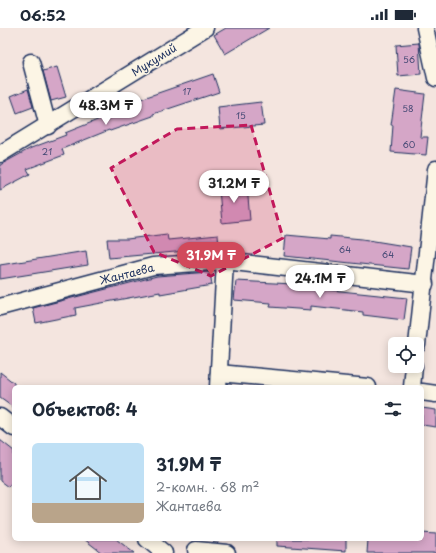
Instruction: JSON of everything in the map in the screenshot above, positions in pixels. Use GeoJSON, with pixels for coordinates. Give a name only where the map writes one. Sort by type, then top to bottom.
{"type":"FeatureCollection","features":[{"type":"Feature","properties":{"kind":"street","name":"Мукумий"},"geometry":{"type":"LineString","coordinates":[[0,154],[48,126],[205,28]]}},
{"type":"Feature","properties":{"kind":"street"},"geometry":{"type":"LineString","coordinates":[[425,28],[436,78]]}},
{"type":"Feature","properties":{"kind":"street"},"geometry":{"type":"LineString","coordinates":[[31,62],[48,126]]}},
{"type":"Feature","properties":{"kind":"street"},"geometry":{"type":"LineString","coordinates":[[418,337],[425,284],[436,169]]}},
{"type":"Feature","properties":{"kind":"street"},"geometry":{"type":"LineString","coordinates":[[225,261],[218,380],[325,385]]}},
{"type":"Feature","properties":{"kind":"street","name":"Жантаева"},"geometry":{"type":"LineString","coordinates":[[0,307],[153,266],[225,261],[425,284]]}},
{"type":"Feature","properties":{"kind":"street"},"geometry":{"type":"LineString","coordinates":[[412,385],[413,373]]}},
{"type":"Feature","properties":{"kind":"street"},"geometry":{"type":"LineString","coordinates":[[424,392],[436,394]]}},
{"type":"Feature","properties":{"kind":"street"},"geometry":{"type":"LineString","coordinates":[[0,417],[12,426]]}},
{"type":"Feature","properties":{"kind":"street"},"geometry":{"type":"LineString","coordinates":[[149,541],[164,553]]}},
{"type":"Feature","properties":{"kind":"street"},"geometry":{"type":"LineString","coordinates":[[197,547],[227,553]]}},
{"type":"Feature","properties":{"kind":"highlighted area"},"geometry":{"type":"Polygon","coordinates":[[[251,125],[283,238],[211,276],[154,252],[111,168],[177,129],[251,125]]]}},
{"type":"Feature","properties":{"kind":"building"},"geometry":{"type":"Polygon","coordinates":[[[226,28],[269,28],[225,54],[214,35],[226,28]]]}},
{"type":"Feature","properties":{"kind":"building"},"geometry":{"type":"Polygon","coordinates":[[[419,43],[421,74],[398,76],[396,45],[419,43]]]}},
{"type":"Feature","properties":{"kind":"building"},"geometry":{"type":"Polygon","coordinates":[[[57,67],[66,97],[51,101],[43,71],[57,67]]]}},
{"type":"Feature","properties":{"kind":"building"},"geometry":{"type":"Polygon","coordinates":[[[213,74],[219,92],[153,114],[153,116],[110,131],[109,130],[62,149],[64,155],[27,169],[30,174],[0,190],[0,165],[31,148],[66,135],[65,133],[105,117],[103,112],[213,74]]]}},
{"type":"Feature","properties":{"kind":"building"},"geometry":{"type":"Polygon","coordinates":[[[28,89],[33,107],[17,113],[11,96],[28,89]]]}},
{"type":"Feature","properties":{"kind":"building"},"geometry":{"type":"Polygon","coordinates":[[[396,90],[425,94],[420,137],[428,137],[426,155],[391,152],[393,125],[391,125],[396,90]]]}},
{"type":"Feature","properties":{"kind":"building"},"geometry":{"type":"Polygon","coordinates":[[[261,102],[264,125],[220,129],[218,107],[261,102]]]}},
{"type":"Feature","properties":{"kind":"building"},"geometry":{"type":"Polygon","coordinates":[[[247,186],[250,220],[222,223],[219,189],[247,186]]]}},
{"type":"Feature","properties":{"kind":"building"},"geometry":{"type":"Polygon","coordinates":[[[167,234],[168,240],[218,235],[219,248],[109,258],[107,239],[127,239],[167,234]]]}},
{"type":"Feature","properties":{"kind":"building"},"geometry":{"type":"Polygon","coordinates":[[[286,235],[330,239],[330,236],[362,239],[411,247],[408,269],[284,256],[286,235]]]}},
{"type":"Feature","properties":{"kind":"building"},"geometry":{"type":"Polygon","coordinates":[[[86,251],[88,265],[0,279],[0,265],[86,251]]]}},
{"type":"Feature","properties":{"kind":"building"},"geometry":{"type":"Polygon","coordinates":[[[210,272],[212,285],[160,294],[160,292],[75,308],[76,315],[36,323],[33,308],[157,276],[210,272]]]}},
{"type":"Feature","properties":{"kind":"building"},"geometry":{"type":"Polygon","coordinates":[[[236,281],[312,285],[312,288],[407,298],[404,320],[363,315],[363,312],[311,306],[311,310],[270,307],[271,303],[234,300],[236,281]]]}},
{"type":"Feature","properties":{"kind":"building"},"geometry":{"type":"Polygon","coordinates":[[[0,372],[14,383],[14,385],[12,385],[12,407],[0,398],[0,372]]]}},
{"type":"Feature","properties":{"kind":"building"},"geometry":{"type":"Polygon","coordinates":[[[424,408],[436,410],[436,427],[424,425],[424,408]]]}},
{"type":"Feature","properties":{"kind":"building"},"geometry":{"type":"Polygon","coordinates":[[[0,440],[12,449],[12,482],[8,487],[0,481],[0,440]]]}},
{"type":"Feature","properties":{"kind":"building"},"geometry":{"type":"Polygon","coordinates":[[[424,533],[436,534],[436,553],[367,553],[368,541],[424,541],[424,533]]]}},
{"type":"Feature","properties":{"kind":"building"},"geometry":{"type":"Polygon","coordinates":[[[87,541],[119,541],[134,553],[102,553],[87,541]]]}},
{"type":"Feature","properties":{"kind":"building"},"geometry":{"type":"Polygon","coordinates":[[[277,541],[346,541],[346,551],[277,546],[277,541]]]}}]}
